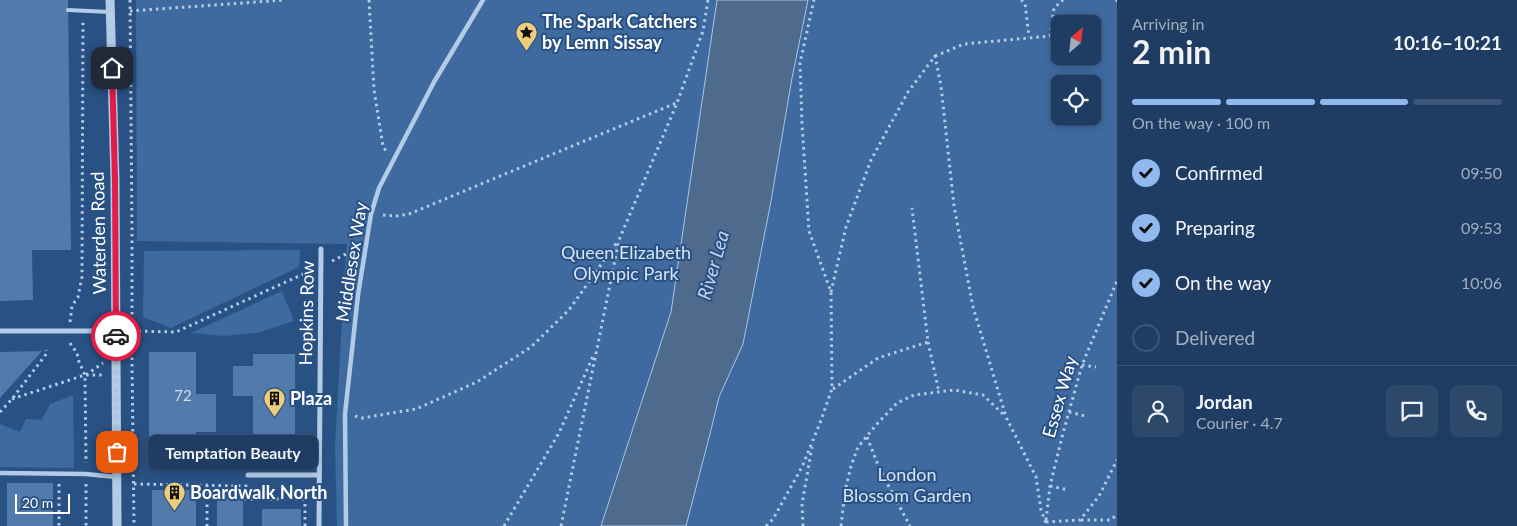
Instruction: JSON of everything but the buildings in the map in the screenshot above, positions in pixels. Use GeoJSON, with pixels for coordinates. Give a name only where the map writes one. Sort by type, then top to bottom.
{"type":"FeatureCollection","features":[{"type":"Feature","properties":{"kind":"street","name":"Waterden Road"},"geometry":{"type":"LineString","coordinates":[[110,0],[115,180],[117,526]]}},
{"type":"Feature","properties":{"kind":"street","name":"Middlesex Way"},"geometry":{"type":"LineString","coordinates":[[346,526],[345,414],[358,295],[370,214],[379,188],[434,82],[483,0]]}},
{"type":"Feature","properties":{"kind":"street","name":"Hopkins Row"},"geometry":{"type":"LineString","coordinates":[[319,526],[321,249]]}},
{"type":"Feature","properties":{"kind":"street"},"geometry":{"type":"LineString","coordinates":[[0,331],[116,331]]}},
{"type":"Feature","properties":{"kind":"street"},"geometry":{"type":"LineString","coordinates":[[0,473],[86,474],[117,477]]}},
{"type":"Feature","properties":{"kind":"street"},"geometry":{"type":"LineString","coordinates":[[248,474],[319,475]]}},
{"type":"Feature","properties":{"kind":"lane"},"geometry":{"type":"LineString","coordinates":[[68,10],[110,12]]}},
{"type":"Feature","properties":{"kind":"path","name":"Waterden Road"},"geometry":{"type":"LineString","coordinates":[[130,0],[134,526]]}},
{"type":"Feature","properties":{"kind":"path"},"geometry":{"type":"LineString","coordinates":[[130,11],[285,0]]}},
{"type":"Feature","properties":{"kind":"path"},"geometry":{"type":"LineString","coordinates":[[369,0],[374,90],[383,146],[392,162]]}},
{"type":"Feature","properties":{"kind":"path"},"geometry":{"type":"LineString","coordinates":[[561,526],[619,240],[677,103],[703,31],[708,0]]}},
{"type":"Feature","properties":{"kind":"path"},"geometry":{"type":"LineString","coordinates":[[814,0],[800,62],[802,124],[809,231],[831,292]]}},
{"type":"Feature","properties":{"kind":"path"},"geometry":{"type":"LineString","coordinates":[[1021,0],[1025,3],[1028,37]]}},
{"type":"Feature","properties":{"kind":"path"},"geometry":{"type":"LineString","coordinates":[[766,526],[773,519],[802,468],[832,389],[831,292],[846,226],[871,160],[908,92],[935,56],[964,44],[1050,36],[1054,8],[1063,0]]}},
{"type":"Feature","properties":{"kind":"path","name":"Waterden Road"},"geometry":{"type":"LineString","coordinates":[[70,315],[72,306],[78,297],[82,277],[83,22]]}},
{"type":"Feature","properties":{"kind":"path"},"geometry":{"type":"LineString","coordinates":[[935,56],[941,86],[954,206],[972,306],[1006,417],[1036,477],[1041,510],[1046,525],[1080,520],[1110,520],[1117,515]]}},
{"type":"Feature","properties":{"kind":"path"},"geometry":{"type":"LineString","coordinates":[[370,214],[396,216],[409,214],[677,103]]}},
{"type":"Feature","properties":{"kind":"path"},"geometry":{"type":"LineString","coordinates":[[912,208],[928,342],[939,392]]}},
{"type":"Feature","properties":{"kind":"path"},"geometry":{"type":"LineString","coordinates":[[345,414],[362,418],[416,410],[477,382],[531,347],[569,310],[619,240]]}},
{"type":"Feature","properties":{"kind":"path"},"geometry":{"type":"LineString","coordinates":[[132,331],[176,332],[346,254]]}},
{"type":"Feature","properties":{"kind":"path","name":"Essex Way"},"geometry":{"type":"LineString","coordinates":[[1046,525],[1050,486],[1082,365],[1117,282]]}},
{"type":"Feature","properties":{"kind":"path"},"geometry":{"type":"LineString","coordinates":[[832,389],[878,358],[928,342]]}},
{"type":"Feature","properties":{"kind":"path"},"geometry":{"type":"LineString","coordinates":[[70,343],[85,376],[86,467]]}},
{"type":"Feature","properties":{"kind":"path"},"geometry":{"type":"LineString","coordinates":[[504,526],[559,433],[596,349]]}},
{"type":"Feature","properties":{"kind":"path"},"geometry":{"type":"LineString","coordinates":[[0,412],[47,353],[46,350]]}},
{"type":"Feature","properties":{"kind":"path"},"geometry":{"type":"LineString","coordinates":[[85,376],[102,362],[108,362]]}},
{"type":"Feature","properties":{"kind":"path"},"geometry":{"type":"LineString","coordinates":[[1082,365],[1096,366]]}},
{"type":"Feature","properties":{"kind":"path"},"geometry":{"type":"LineString","coordinates":[[12,399],[85,376],[108,375]]}},
{"type":"Feature","properties":{"kind":"path"},"geometry":{"type":"LineString","coordinates":[[841,526],[845,491],[858,447],[897,403],[914,395],[954,390],[983,395],[1006,417]]}},
{"type":"Feature","properties":{"kind":"path"},"geometry":{"type":"LineString","coordinates":[[1069,412],[1085,416]]}},
{"type":"Feature","properties":{"kind":"path"},"geometry":{"type":"LineString","coordinates":[[867,436],[880,470],[910,526]]}},
{"type":"Feature","properties":{"kind":"path"},"geometry":{"type":"LineString","coordinates":[[803,526],[802,504],[812,442]]}},
{"type":"Feature","properties":{"kind":"path"},"geometry":{"type":"LineString","coordinates":[[1080,520],[1099,496],[1117,460]]}},
{"type":"Feature","properties":{"kind":"path"},"geometry":{"type":"LineString","coordinates":[[59,474],[59,526]]}},
{"type":"Feature","properties":{"kind":"path"},"geometry":{"type":"LineString","coordinates":[[305,475],[305,526]]}},
{"type":"Feature","properties":{"kind":"path"},"geometry":{"type":"LineString","coordinates":[[86,482],[86,526]]}},
{"type":"Feature","properties":{"kind":"path"},"geometry":{"type":"LineString","coordinates":[[134,484],[246,486],[245,499],[305,499]]}},
{"type":"Feature","properties":{"kind":"path"},"geometry":{"type":"LineString","coordinates":[[207,485],[208,526]]}},
{"type":"Feature","properties":{"kind":"path"},"geometry":{"type":"LineString","coordinates":[[1050,486],[1069,490]]}},
{"type":"Feature","properties":{"kind":"green space","name":"Queen Elizabeth Olympic Park"},"geometry":{"type":"Polygon","coordinates":[[[136,0],[1117,0],[1117,526],[337,526],[335,446],[347,244],[137,241],[136,0]]]}},
{"type":"Feature","properties":{"kind":"green space"},"geometry":{"type":"Polygon","coordinates":[[[300,250],[299,267],[171,328],[143,317],[144,251],[300,250]]]}},
{"type":"Feature","properties":{"kind":"green space"},"geometry":{"type":"Polygon","coordinates":[[[282,291],[294,321],[257,333],[224,336],[191,333],[282,291]]]}},
{"type":"Feature","properties":{"kind":"green space"},"geometry":{"type":"Polygon","coordinates":[[[73,395],[74,468],[0,467],[0,424],[20,432],[26,419],[42,420],[50,404],[73,395]]]}},
{"type":"Feature","properties":{"kind":"green space"},"geometry":{"type":"Polygon","coordinates":[[[148,447],[217,448],[216,468],[149,467],[148,447]]]}},
{"type":"Feature","properties":{"kind":"water","name":"River Lea"},"geometry":{"type":"Polygon","coordinates":[[[717,0],[808,0],[743,344],[719,397],[686,526],[601,526],[671,312],[717,0]]]}},
{"type":"Feature","properties":{"kind":"way so far"},"geometry":{"type":"LineString","coordinates":[[116,336],[117,452]]}},
{"type":"Feature","properties":{"kind":"place","name":"The Spark Catchers by Lemn Sissay"},"geometry":{"type":"Point","coordinates":[526,51]}},
{"type":"Feature","properties":{"kind":"place","name":"Plaza"},"geometry":{"type":"Point","coordinates":[274,418]}},
{"type":"Feature","properties":{"kind":"place","name":"Temptation Beauty"},"geometry":{"type":"Point","coordinates":[117,452]}},
{"type":"Feature","properties":{"kind":"place","name":"Boardwalk North"},"geometry":{"type":"Point","coordinates":[174,512]}},
{"type":"Feature","properties":{"kind":"route"},"geometry":{"type":"LineString","coordinates":[[112,68],[116,336]]}},
{"type":"Feature","properties":{"kind":"park label","name":"London Blossom Garden"},"geometry":{"type":"Point","coordinates":[907,485]}}]}
